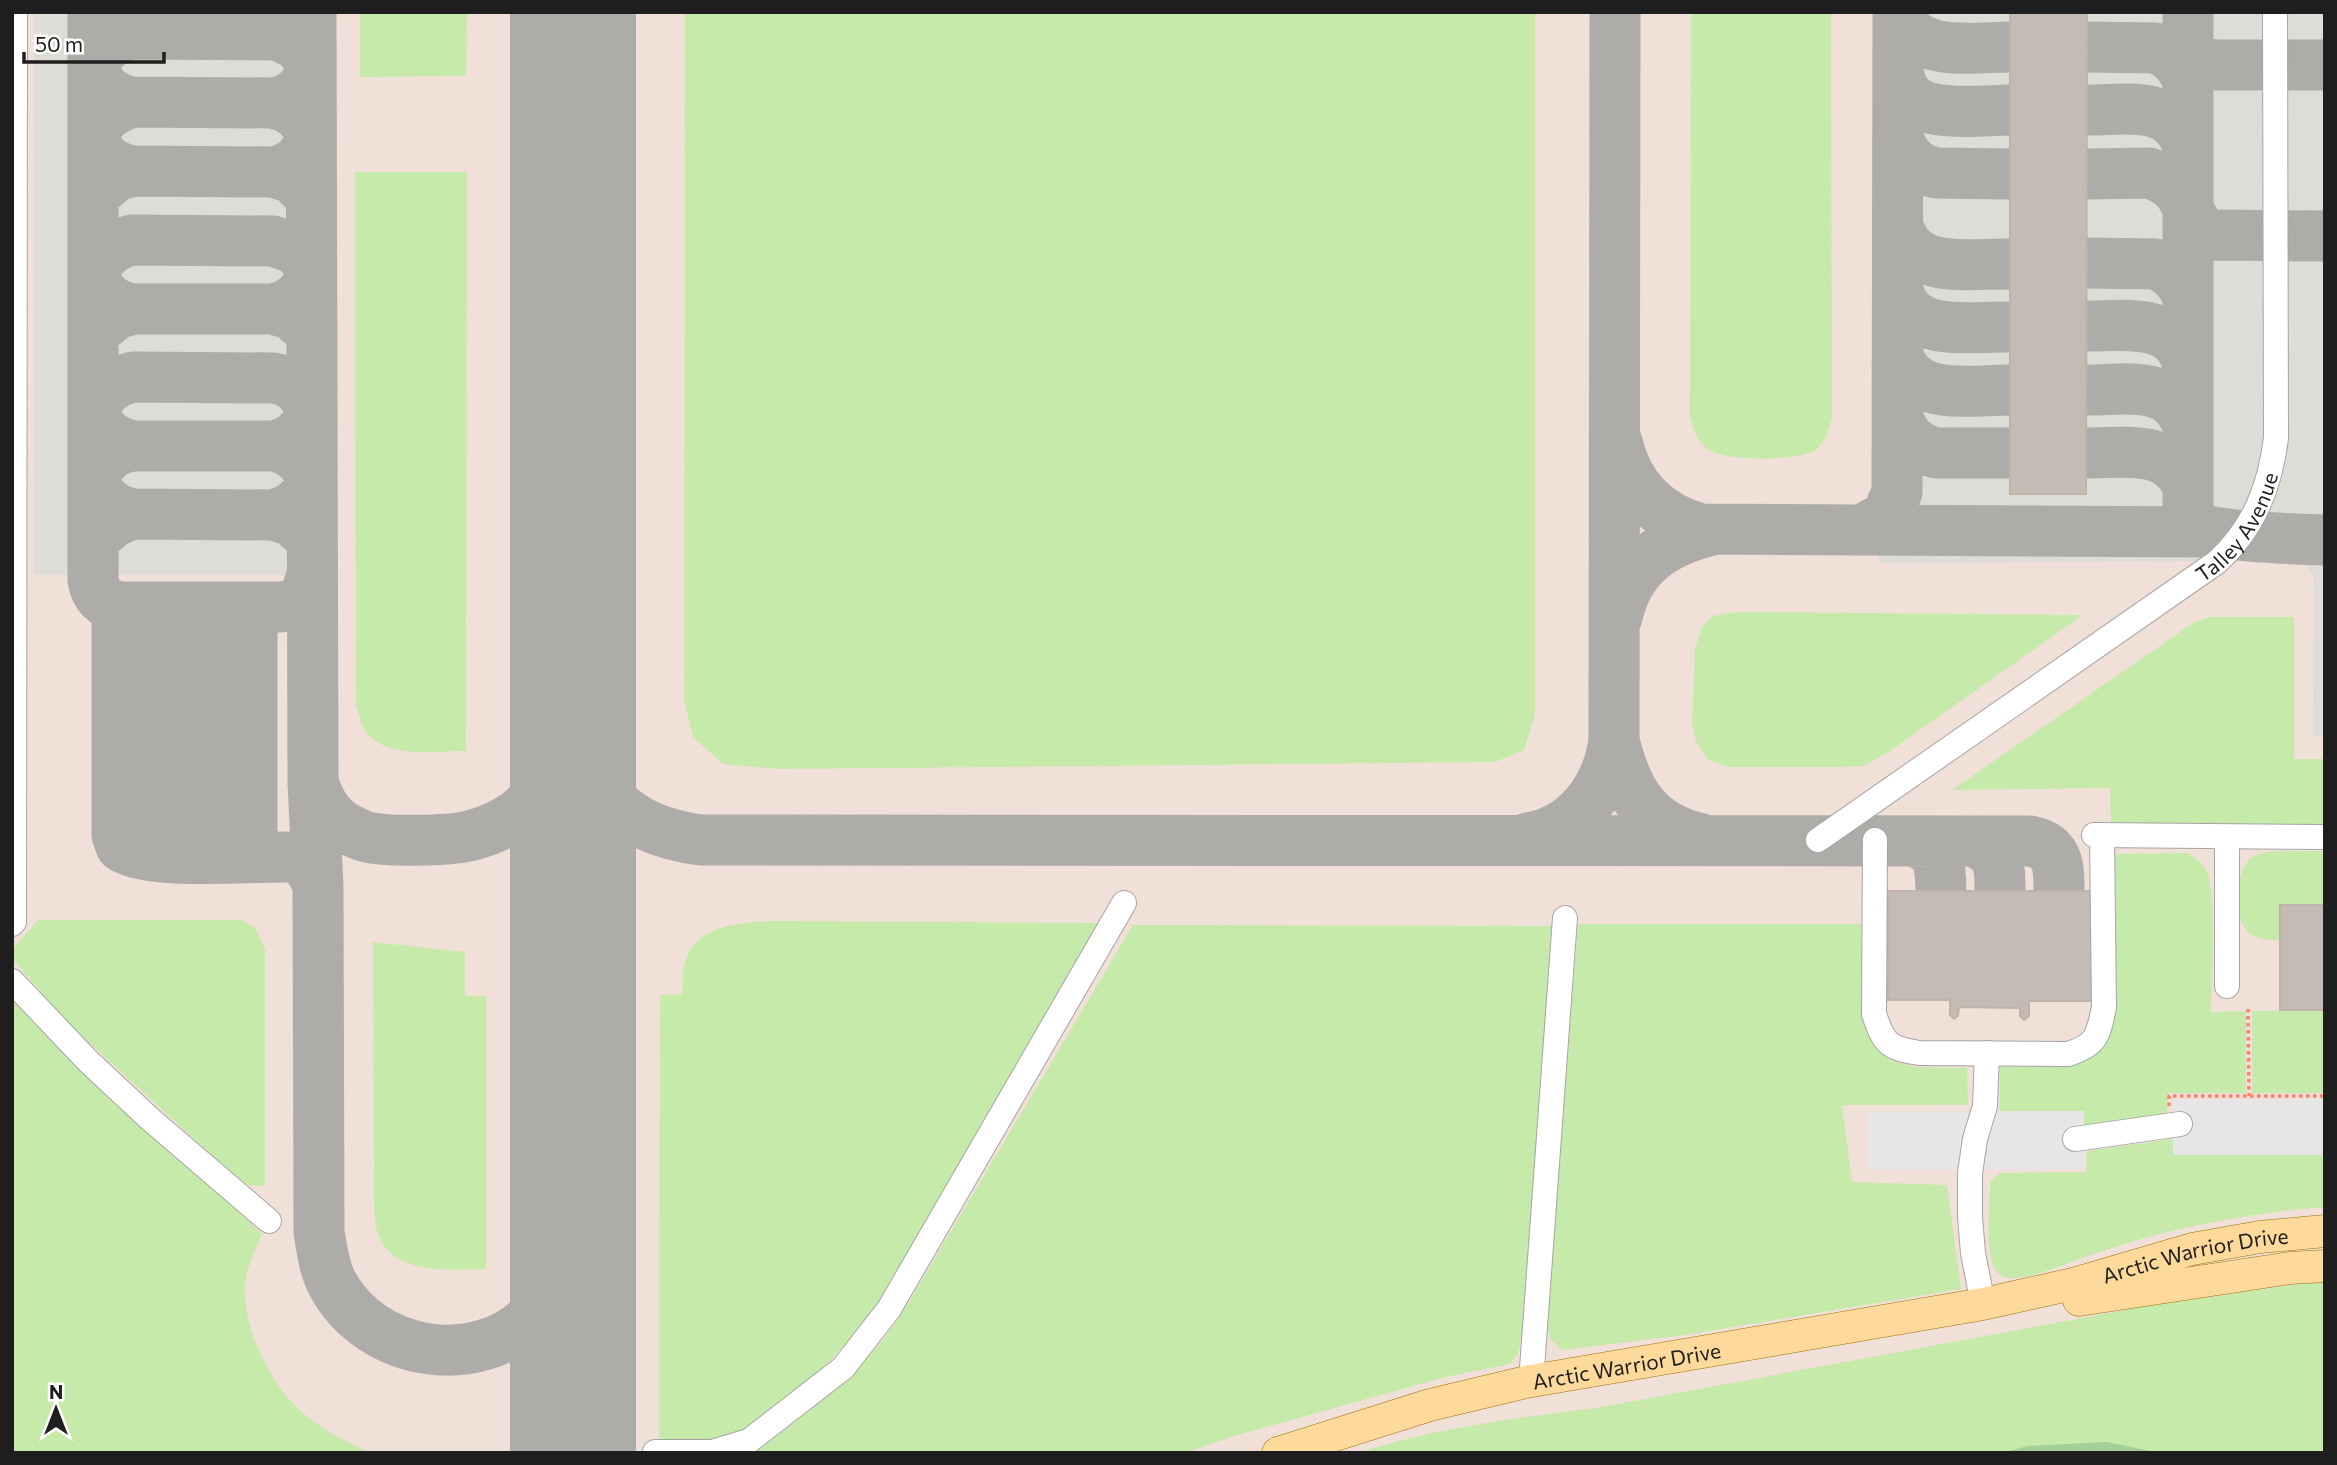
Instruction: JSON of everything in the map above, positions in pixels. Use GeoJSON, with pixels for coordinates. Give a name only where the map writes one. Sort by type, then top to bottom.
{"type":"FeatureCollection","features":[{"type":"Feature","properties":{"kind":"main road","name":"Arctic Warrior Drive"},"geometry":{"type":"LineString","coordinates":[[1278,1453],[1430,1405],[1531,1382],[1983,1304],[2073,1284],[2192,1250],[2260,1237],[2325,1231]]}},
{"type":"Feature","properties":{"kind":"main road","name":"Arctic Warrior Drive"},"geometry":{"type":"LineString","coordinates":[[1983,1304],[2068,1301],[2290,1268],[2325,1266]]}},
{"type":"Feature","properties":{"kind":"street"},"geometry":{"type":"LineString","coordinates":[[12,924],[16,12]]}},
{"type":"Feature","properties":{"kind":"street","name":"Talley Avenue"},"geometry":{"type":"LineString","coordinates":[[1818,840],[2217,562],[2240,537],[2258,508],[2273,466],[2276,438],[2276,12]]}},
{"type":"Feature","properties":{"kind":"street"},"geometry":{"type":"LineString","coordinates":[[1875,840],[1874,1014],[1881,1036],[1896,1049],[1919,1053],[2068,1054],[2088,1048],[2099,1032],[2104,1007],[2098,835],[2325,837]]}},
{"type":"Feature","properties":{"kind":"street"},"geometry":{"type":"LineString","coordinates":[[2227,838],[2227,986]]}},
{"type":"Feature","properties":{"kind":"street"},"geometry":{"type":"LineString","coordinates":[[655,1452],[712,1452],[749,1441],[843,1368],[889,1309],[1124,903]]}},
{"type":"Feature","properties":{"kind":"street"},"geometry":{"type":"LineString","coordinates":[[1531,1382],[1565,918]]}},
{"type":"Feature","properties":{"kind":"street"},"geometry":{"type":"LineString","coordinates":[[12,981],[88,1061],[150,1119],[269,1221]]}},
{"type":"Feature","properties":{"kind":"street"},"geometry":{"type":"LineString","coordinates":[[1983,1304],[1973,1253],[1970,1173],[1975,1139],[1985,1106],[1987,1054]]}},
{"type":"Feature","properties":{"kind":"street"},"geometry":{"type":"LineString","coordinates":[[2075,1139],[2174,1125]]}},
{"type":"Feature","properties":{"kind":"path"},"geometry":{"type":"LineString","coordinates":[[2248,1009],[2249,1096]]}},
{"type":"Feature","properties":{"kind":"path"},"geometry":{"type":"LineString","coordinates":[[2174,1125],[2169,1096],[2325,1096]]}},
{"type":"Feature","properties":{"kind":"shaded area"},"geometry":{"type":"Polygon","coordinates":[[[12,12],[2325,12],[2325,1453],[12,1453],[12,12]]]}},
{"type":"Feature","properties":{"kind":"shaded area"},"geometry":{"type":"Polygon","coordinates":[[[34,12],[298,12],[298,575],[34,575],[34,12]]]}},
{"type":"Feature","properties":{"kind":"shaded area"},"geometry":{"type":"Polygon","coordinates":[[[1879,12],[2325,12],[2325,736],[2313,736],[2314,578],[2306,565],[2292,561],[1879,563],[1879,12]]]}},
{"type":"Feature","properties":{"kind":"shaded area"},"geometry":{"type":"Polygon","coordinates":[[[2325,1099],[2325,1155],[2173,1155],[2173,1100],[2325,1099]]]}},
{"type":"Feature","properties":{"kind":"shaded area"},"geometry":{"type":"Polygon","coordinates":[[[2084,1111],[2084,1169],[1868,1170],[1868,1112],[2084,1111]]]}},
{"type":"Feature","properties":{"kind":"green space"},"geometry":{"type":"Polygon","coordinates":[[[360,12],[467,12],[466,76],[360,77],[360,12]]]}},
{"type":"Feature","properties":{"kind":"green space"},"geometry":{"type":"Polygon","coordinates":[[[685,12],[1535,12],[1535,715],[1524,750],[1495,762],[779,769],[723,764],[693,737],[684,699],[685,12]]]}},
{"type":"Feature","properties":{"kind":"green space"},"geometry":{"type":"Polygon","coordinates":[[[1691,12],[1831,12],[1832,417],[1822,444],[1812,452],[1801,455],[1758,459],[1718,454],[1700,442],[1690,416],[1691,12]]]}},
{"type":"Feature","properties":{"kind":"green space"},"geometry":{"type":"Polygon","coordinates":[[[355,172],[467,172],[466,751],[412,752],[386,746],[375,741],[366,732],[356,706],[355,172]]]}},
{"type":"Feature","properties":{"kind":"green space"},"geometry":{"type":"Polygon","coordinates":[[[1737,612],[2083,615],[1887,753],[1863,766],[1729,767],[1708,760],[1696,741],[1692,724],[1695,648],[1702,627],[1713,616],[1737,612]]]}},
{"type":"Feature","properties":{"kind":"green space"},"geometry":{"type":"Polygon","coordinates":[[[2210,617],[2294,617],[2294,759],[2325,759],[2325,826],[2111,827],[2110,788],[1952,790],[2193,623],[2210,617]]]}},
{"type":"Feature","properties":{"kind":"green space"},"geometry":{"type":"Polygon","coordinates":[[[2280,851],[2325,851],[2325,905],[2280,905],[2280,940],[2263,939],[2252,935],[2243,925],[2238,907],[2239,885],[2244,867],[2252,857],[2280,851]]]}},
{"type":"Feature","properties":{"kind":"green space"},"geometry":{"type":"Polygon","coordinates":[[[2186,853],[2202,865],[2210,881],[2213,917],[2211,1012],[2246,1011],[2246,1093],[2168,1093],[2167,1116],[2084,1128],[2084,1111],[2000,1111],[2000,1066],[2101,1047],[2112,1029],[2115,854],[2186,853]]]}},
{"type":"Feature","properties":{"kind":"green space"},"geometry":{"type":"Polygon","coordinates":[[[38,920],[242,920],[255,928],[265,949],[265,1186],[244,1185],[69,1024],[12,958],[12,950],[38,920]]]}},
{"type":"Feature","properties":{"kind":"green space"},"geometry":{"type":"Polygon","coordinates":[[[775,921],[1099,923],[883,1302],[828,1363],[755,1425],[732,1438],[712,1444],[659,1442],[660,995],[682,994],[683,969],[689,952],[707,934],[733,925],[775,921]]]}},
{"type":"Feature","properties":{"kind":"green space"},"geometry":{"type":"Polygon","coordinates":[[[1578,924],[1861,924],[1863,1021],[1873,1045],[1890,1060],[1915,1067],[1967,1068],[1968,1105],[1842,1105],[1852,1182],[1947,1185],[1961,1289],[1685,1335],[1562,1350],[1550,1339],[1547,1325],[1578,924]]]}},
{"type":"Feature","properties":{"kind":"green space"},"geometry":{"type":"Polygon","coordinates":[[[1133,925],[1552,926],[1522,1334],[1518,1355],[1510,1364],[1445,1377],[1234,1436],[1184,1453],[753,1453],[834,1390],[886,1336],[909,1302],[1133,925]]]}},
{"type":"Feature","properties":{"kind":"green space"},"geometry":{"type":"Polygon","coordinates":[[[373,942],[465,952],[465,996],[486,996],[486,1269],[439,1269],[408,1263],[394,1256],[384,1246],[377,1231],[374,1209],[373,942]]]}},
{"type":"Feature","properties":{"kind":"green space"},"geometry":{"type":"Polygon","coordinates":[[[12,996],[262,1234],[248,1268],[245,1297],[253,1334],[267,1367],[278,1385],[303,1413],[335,1435],[373,1453],[12,1453],[12,996]]]}},
{"type":"Feature","properties":{"kind":"green space"},"geometry":{"type":"Polygon","coordinates":[[[2252,1011],[2325,1011],[2325,1093],[2252,1093],[2252,1011]]]}},
{"type":"Feature","properties":{"kind":"green space"},"geometry":{"type":"Polygon","coordinates":[[[2173,1139],[2173,1155],[2325,1155],[2325,1207],[2265,1213],[2175,1230],[2019,1278],[2001,1276],[1995,1269],[1989,1246],[1988,1217],[1990,1182],[2000,1173],[2086,1172],[2087,1151],[2173,1139]]]}},
{"type":"Feature","properties":{"kind":"green space"},"geometry":{"type":"Polygon","coordinates":[[[2314,1282],[2325,1283],[2325,1453],[1358,1453],[1416,1437],[1476,1425],[1596,1408],[2147,1306],[2314,1282]]]}},
{"type":"Feature","properties":{"kind":"green space"},"geometry":{"type":"Polygon","coordinates":[[[2107,1442],[2160,1453],[2000,1453],[2028,1446],[2107,1442]]]}},
{"type":"Feature","properties":{"kind":"building"},"geometry":{"type":"Polygon","coordinates":[[[2010,12],[2087,12],[2086,494],[2010,494],[2010,12]]]}},
{"type":"Feature","properties":{"kind":"building"},"geometry":{"type":"Polygon","coordinates":[[[1888,891],[2092,891],[2092,1001],[2029,1001],[2029,1016],[2024,1020],[2020,1016],[2020,1008],[1959,1007],[1958,1016],[1954,1019],[1950,1015],[1950,1000],[1888,1000],[1888,891]]]}},
{"type":"Feature","properties":{"kind":"building"},"geometry":{"type":"Polygon","coordinates":[[[2280,905],[2325,905],[2325,1010],[2280,1010],[2280,905]]]}},
{"type":"Feature","properties":{"kind":"taxiway"},"geometry":{"type":"LineString","coordinates":[[93,12],[94,586],[102,599],[121,607],[282,607],[304,600],[312,575]]}},
{"type":"Feature","properties":{"kind":"taxiway"},"geometry":{"type":"LineString","coordinates":[[311,12],[315,789],[332,817],[343,826],[367,837],[433,840],[459,838],[482,832],[518,814],[549,779],[566,737],[571,706]]}},
{"type":"Feature","properties":{"kind":"taxiway"},"geometry":{"type":"LineString","coordinates":[[1615,12],[1614,740],[1625,775],[1642,804],[1666,826],[1702,839]]}},
{"type":"Feature","properties":{"kind":"taxiway"},"geometry":{"type":"LineString","coordinates":[[1862,530],[1887,516],[1897,492],[1898,12]]}},
{"type":"Feature","properties":{"kind":"taxiway"},"geometry":{"type":"LineString","coordinates":[[1899,12],[1906,27],[1916,37],[1930,44],[1962,48],[2010,47]]}},
{"type":"Feature","properties":{"kind":"taxiway"},"geometry":{"type":"LineString","coordinates":[[2188,12],[2188,514],[2193,525],[2218,532],[2256,537],[2325,540]]}},
{"type":"Feature","properties":{"kind":"taxiway"},"geometry":{"type":"LineString","coordinates":[[133,102],[119,98],[103,87],[93,67],[103,50],[118,39],[131,34],[277,35],[297,44],[306,55],[311,69],[297,93],[272,103]]}},
{"type":"Feature","properties":{"kind":"taxiway"},"geometry":{"type":"LineString","coordinates":[[2087,47],[2155,48],[2175,60],[2188,81]]}},
{"type":"Feature","properties":{"kind":"taxiway"},"geometry":{"type":"LineString","coordinates":[[2188,48],[2198,60],[2214,65],[2325,65]]}},
{"type":"Feature","properties":{"kind":"taxiway"},"geometry":{"type":"LineString","coordinates":[[1898,73],[1907,94],[1927,107],[1970,112],[2010,110]]}},
{"type":"Feature","properties":{"kind":"taxiway"},"geometry":{"type":"LineString","coordinates":[[133,171],[108,160],[99,151],[93,137],[108,114],[133,102],[272,103],[286,107],[297,114],[311,137],[297,160],[287,168],[273,172]]}},
{"type":"Feature","properties":{"kind":"taxiway"},"geometry":{"type":"LineString","coordinates":[[2087,110],[2132,109],[2160,114],[2181,131],[2188,146]]}},
{"type":"Feature","properties":{"kind":"taxiway"},"geometry":{"type":"LineString","coordinates":[[1898,137],[1912,161],[1929,171],[2010,174]]}},
{"type":"Feature","properties":{"kind":"taxiway"},"geometry":{"type":"LineString","coordinates":[[103,187],[116,176],[133,171],[273,172],[292,178],[302,188]]}},
{"type":"Feature","properties":{"kind":"taxiway"},"geometry":{"type":"LineString","coordinates":[[2087,174],[2149,173],[2174,186],[2188,210]]}},
{"type":"Feature","properties":{"kind":"taxiway"},"geometry":{"type":"LineString","coordinates":[[2188,209],[2199,229],[2211,235],[2325,236]]}},
{"type":"Feature","properties":{"kind":"taxiway"},"geometry":{"type":"LineString","coordinates":[[1898,226],[1905,242],[1916,253],[1929,260],[1960,265],[2010,264]]}},
{"type":"Feature","properties":{"kind":"taxiway"},"geometry":{"type":"LineString","coordinates":[[133,309],[108,298],[93,275],[108,252],[132,240],[273,241],[296,249],[306,261],[311,274],[302,293],[286,305],[272,309]]}},
{"type":"Feature","properties":{"kind":"taxiway"},"geometry":{"type":"LineString","coordinates":[[2087,263],[2156,264],[2176,278],[2188,298]]}},
{"type":"Feature","properties":{"kind":"taxiway"},"geometry":{"type":"LineString","coordinates":[[1898,291],[1905,306],[1916,317],[1929,323],[1960,328],[2010,327]]}},
{"type":"Feature","properties":{"kind":"taxiway"},"geometry":{"type":"LineString","coordinates":[[103,325],[116,314],[133,309],[272,309],[290,314],[302,324]]}},
{"type":"Feature","properties":{"kind":"taxiway"},"geometry":{"type":"LineString","coordinates":[[2087,326],[2146,327],[2159,331],[2171,337],[2187,362]]}},
{"type":"Feature","properties":{"kind":"taxiway"},"geometry":{"type":"LineString","coordinates":[[1898,355],[1905,370],[1929,387],[1960,391],[2010,390]]}},
{"type":"Feature","properties":{"kind":"taxiway"},"geometry":{"type":"LineString","coordinates":[[134,446],[109,435],[93,412],[108,389],[133,377],[273,378],[287,382],[302,393],[312,412],[298,434],[274,446]]}},
{"type":"Feature","properties":{"kind":"taxiway"},"geometry":{"type":"LineString","coordinates":[[2087,390],[2131,389],[2158,393],[2170,400],[2187,424]]}},
{"type":"Feature","properties":{"kind":"taxiway"},"geometry":{"type":"LineString","coordinates":[[1898,418],[1912,441],[1936,453],[2010,453]]}},
{"type":"Feature","properties":{"kind":"taxiway"},"geometry":{"type":"LineString","coordinates":[[1617,442],[1628,473],[1646,498],[1671,517],[1701,529],[2211,532]]}},
{"type":"Feature","properties":{"kind":"taxiway"},"geometry":{"type":"LineString","coordinates":[[132,514],[108,502],[93,479],[104,461],[120,449],[134,446],[274,446],[297,457],[312,479],[298,503],[273,515]]}},
{"type":"Feature","properties":{"kind":"taxiway"},"geometry":{"type":"LineString","coordinates":[[2087,453],[2130,452],[2157,457],[2169,462],[2187,484]]}},
{"type":"Feature","properties":{"kind":"taxiway"},"geometry":{"type":"LineString","coordinates":[[103,531],[113,522],[132,514],[273,515],[292,521],[302,530]]}},
{"type":"Feature","properties":{"kind":"taxiway"},"geometry":{"type":"LineString","coordinates":[[1617,617],[1630,583],[1650,558],[1678,541],[1712,530]]}},
{"type":"Feature","properties":{"kind":"taxiway"},"geometry":{"type":"LineString","coordinates":[[128,607],[117,620],[117,835],[121,846],[134,852],[176,858],[291,857],[308,867],[318,886]]}},
{"type":"Feature","properties":{"kind":"taxiway"},"geometry":{"type":"LineString","coordinates":[[167,607],[162,623],[164,832],[171,846],[198,857]]}},
{"type":"Feature","properties":{"kind":"taxiway"},"geometry":{"type":"LineString","coordinates":[[218,607],[207,618],[210,830],[214,841],[221,848],[241,857]]}},
{"type":"Feature","properties":{"kind":"taxiway"},"geometry":{"type":"LineString","coordinates":[[261,607],[252,618],[252,836],[255,849],[262,857]]}},
{"type":"Feature","properties":{"kind":"taxiway"},"geometry":{"type":"LineString","coordinates":[[573,709],[589,761],[612,800],[648,826],[701,840],[2030,841],[2040,844],[2052,853],[2059,873],[2059,891]]}},
{"type":"Feature","properties":{"kind":"taxiway"},"geometry":{"type":"LineString","coordinates":[[1528,838],[1562,826],[1588,804],[1605,774],[1614,740]]}},
{"type":"Feature","properties":{"kind":"taxiway"},"geometry":{"type":"LineString","coordinates":[[313,782],[318,886],[319,1232],[325,1265],[332,1283],[350,1308],[372,1327],[399,1341],[427,1349],[457,1350],[486,1344],[512,1332],[536,1313],[550,1295],[573,1231]]}},
{"type":"Feature","properties":{"kind":"taxiway"},"geometry":{"type":"LineString","coordinates":[[1911,841],[1928,848],[1937,859],[1941,891]]}},
{"type":"Feature","properties":{"kind":"taxiway"},"geometry":{"type":"LineString","coordinates":[[1972,841],[1988,850],[1996,860],[2000,873],[2000,891]]}},
{"type":"Feature","properties":{"kind":"runway"},"geometry":{"type":"LineString","coordinates":[[573,12],[573,1453]]}}]}
